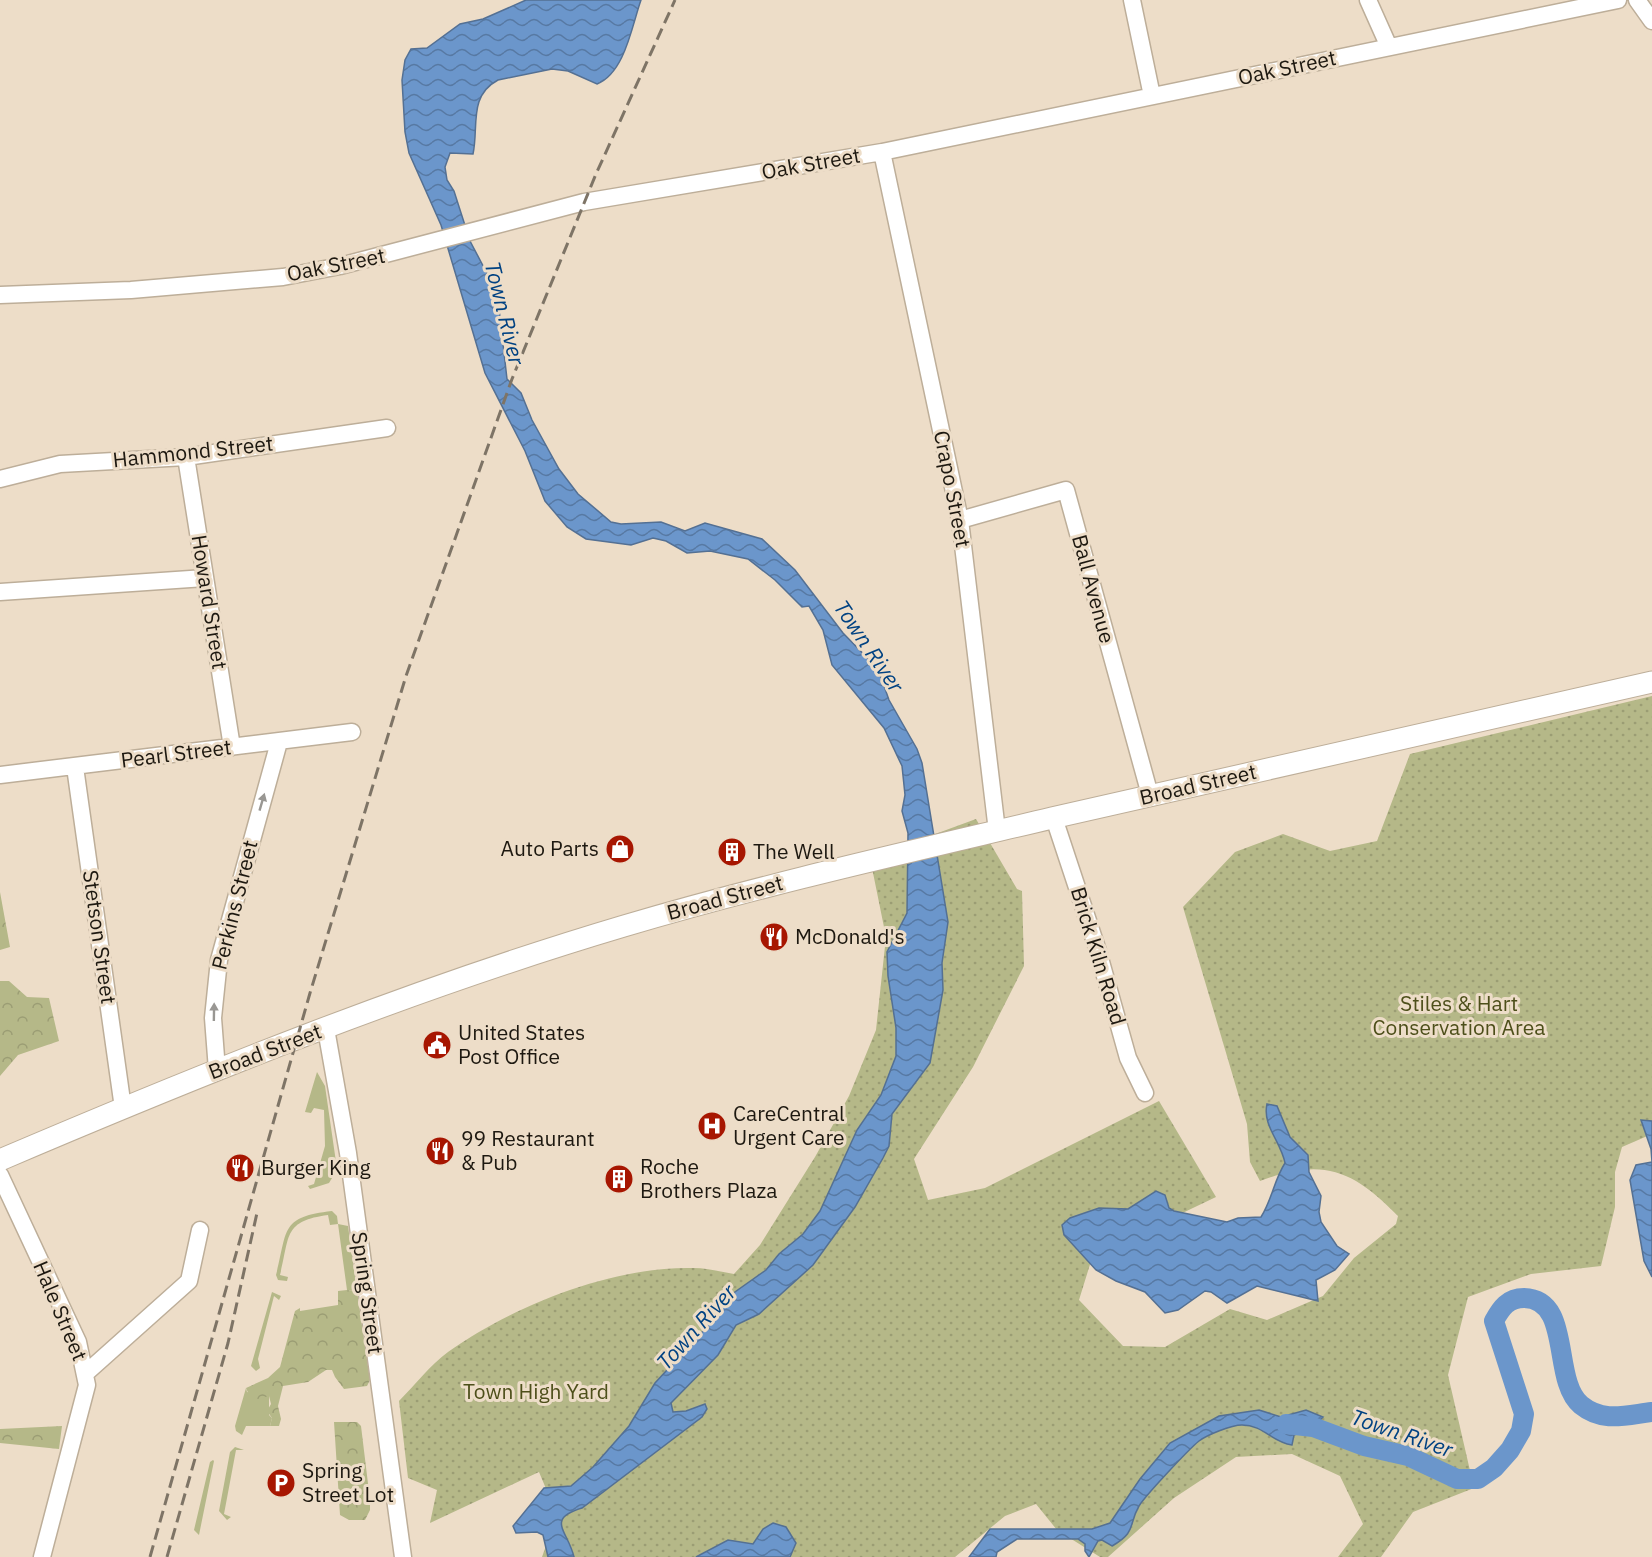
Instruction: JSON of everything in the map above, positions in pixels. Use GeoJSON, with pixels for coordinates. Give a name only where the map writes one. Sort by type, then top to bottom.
{"type":"FeatureCollection","features":[{"type":"Feature","properties":{"kind":"main road","name":"Broad Street"},"geometry":{"type":"LineString","coordinates":[[0,1160],[217,1070],[475,974],[599,934],[895,853],[1652,682]]}},
{"type":"Feature","properties":{"kind":"street"},"geometry":{"type":"LineString","coordinates":[[1132,0],[1152,96]]}},
{"type":"Feature","properties":{"kind":"street"},"geometry":{"type":"LineString","coordinates":[[1368,0],[1389,47]]}},
{"type":"Feature","properties":{"kind":"street","name":"Oak Street"},"geometry":{"type":"LineString","coordinates":[[0,295],[131,291],[282,277],[340,266],[440,242],[584,202],[882,152],[1618,0]]}},
{"type":"Feature","properties":{"kind":"street"},"geometry":{"type":"LineString","coordinates":[[1637,0],[1652,21]]}},
{"type":"Feature","properties":{"kind":"street","name":"Crapo Street"},"geometry":{"type":"LineString","coordinates":[[882,152],[960,520],[998,831]]}},
{"type":"Feature","properties":{"kind":"street","name":"Hammond Street"},"geometry":{"type":"LineString","coordinates":[[0,479],[39,467],[60,464],[186,457],[387,428]]}},
{"type":"Feature","properties":{"kind":"street","name":"Howard Street"},"geometry":{"type":"LineString","coordinates":[[186,457],[232,747]]}},
{"type":"Feature","properties":{"kind":"street","name":"Ball Avenue"},"geometry":{"type":"LineString","coordinates":[[960,520],[1066,490],[1150,795]]}},
{"type":"Feature","properties":{"kind":"street"},"geometry":{"type":"LineString","coordinates":[[0,592],[204,578]]}},
{"type":"Feature","properties":{"kind":"street","name":"Pearl Street"},"geometry":{"type":"LineString","coordinates":[[0,775],[351,732]]}},
{"type":"Feature","properties":{"kind":"street","name":"Perkins Street"},"geometry":{"type":"LineString","coordinates":[[217,1070],[214,1008],[219,960],[279,742]]}},
{"type":"Feature","properties":{"kind":"street","name":"Stetson Street"},"geometry":{"type":"LineString","coordinates":[[75,767],[123,1108]]}},
{"type":"Feature","properties":{"kind":"street","name":"Brick Kiln Road"},"geometry":{"type":"LineString","coordinates":[[1054,818],[1091,931],[1128,1058],[1145,1093]]}},
{"type":"Feature","properties":{"kind":"street","name":"Spring Street"},"geometry":{"type":"LineString","coordinates":[[326,1029],[345,1132],[403,1557]]}},
{"type":"Feature","properties":{"kind":"street","name":"Hale Street"},"geometry":{"type":"LineString","coordinates":[[0,1175],[78,1342],[86,1373],[87,1385],[42,1557]]}},
{"type":"Feature","properties":{"kind":"street"},"geometry":{"type":"LineString","coordinates":[[86,1373],[189,1281],[200,1230]]}},
{"type":"Feature","properties":{"kind":"green space","name":"Stiles & Hart Conservation Area"},"geometry":{"type":"Polygon","coordinates":[[[1652,696],[1652,1134],[1622,1147],[1615,1172],[1615,1207],[1601,1266],[1531,1274],[1468,1297],[1448,1375],[1474,1488],[1413,1512],[1381,1557],[1338,1557],[1363,1524],[1340,1476],[1292,1454],[1236,1457],[1174,1498],[1108,1557],[1100,1557],[1057,1530],[1036,1504],[1005,1516],[955,1557],[542,1557],[557,1515],[539,1472],[430,1523],[437,1490],[408,1478],[399,1401],[448,1352],[502,1319],[564,1292],[630,1274],[662,1269],[698,1268],[734,1274],[760,1245],[815,1157],[849,1096],[876,1030],[886,937],[870,858],[976,819],[1017,889],[1022,891],[1024,966],[973,1067],[914,1159],[928,1200],[985,1188],[1159,1101],[1216,1197],[1151,1228],[1096,1245],[1079,1300],[1123,1346],[1165,1347],[1230,1309],[1267,1320],[1323,1296],[1354,1258],[1396,1224],[1398,1216],[1366,1188],[1336,1172],[1319,1169],[1302,1170],[1260,1181],[1250,1162],[1247,1124],[1183,907],[1235,852],[1283,834],[1330,851],[1377,841],[1410,754],[1652,696]]]}},
{"type":"Feature","properties":{"kind":"green space"},"geometry":{"type":"Polygon","coordinates":[[[0,892],[10,947],[0,950],[0,892]]]}},
{"type":"Feature","properties":{"kind":"green space"},"geometry":{"type":"Polygon","coordinates":[[[0,981],[9,981],[27,997],[49,998],[59,1041],[18,1055],[0,1076],[0,981]]]}},
{"type":"Feature","properties":{"kind":"green space"},"geometry":{"type":"Polygon","coordinates":[[[317,1072],[325,1086],[336,1162],[335,1173],[329,1183],[310,1189],[308,1186],[314,1184],[325,1146],[324,1110],[314,1108],[311,1113],[305,1112],[317,1072]]]}},
{"type":"Feature","properties":{"kind":"green space"},"geometry":{"type":"Polygon","coordinates":[[[332,1211],[337,1216],[338,1224],[330,1225],[328,1215],[303,1221],[296,1226],[288,1240],[280,1275],[288,1277],[287,1281],[278,1280],[276,1275],[289,1228],[303,1217],[332,1211]]]}},
{"type":"Feature","properties":{"kind":"green space"},"geometry":{"type":"Polygon","coordinates":[[[338,1224],[348,1226],[357,1291],[347,1290],[338,1224]]]}},
{"type":"Feature","properties":{"kind":"green space"},"geometry":{"type":"Polygon","coordinates":[[[338,1291],[357,1291],[370,1380],[367,1386],[344,1389],[332,1370],[326,1370],[308,1382],[283,1386],[278,1406],[281,1419],[279,1426],[270,1426],[272,1418],[267,1411],[271,1404],[269,1396],[254,1400],[246,1388],[268,1378],[280,1367],[295,1311],[300,1308],[300,1311],[338,1305],[338,1291]]]}},
{"type":"Feature","properties":{"kind":"green space"},"geometry":{"type":"Polygon","coordinates":[[[272,1292],[281,1296],[279,1300],[274,1296],[258,1359],[260,1368],[256,1371],[251,1366],[272,1292]]]}},
{"type":"Feature","properties":{"kind":"green space"},"geometry":{"type":"Polygon","coordinates":[[[246,1388],[247,1392],[269,1396],[269,1415],[272,1418],[270,1426],[246,1426],[242,1435],[236,1431],[235,1426],[246,1388]]]}},
{"type":"Feature","properties":{"kind":"green space"},"geometry":{"type":"Polygon","coordinates":[[[334,1422],[357,1422],[361,1426],[370,1500],[370,1510],[365,1520],[349,1520],[340,1515],[334,1422]]]}},
{"type":"Feature","properties":{"kind":"green space"},"geometry":{"type":"Polygon","coordinates":[[[62,1426],[59,1449],[0,1443],[0,1429],[62,1426]]]}},
{"type":"Feature","properties":{"kind":"green space"},"geometry":{"type":"Polygon","coordinates":[[[235,1447],[244,1450],[236,1450],[224,1514],[231,1517],[227,1520],[219,1511],[230,1452],[235,1447]]]}},
{"type":"Feature","properties":{"kind":"green space"},"geometry":{"type":"Polygon","coordinates":[[[213,1460],[199,1535],[194,1530],[210,1462],[213,1460]]]}},
{"type":"Feature","properties":{"kind":"water"},"geometry":{"type":"Polygon","coordinates":[[[526,0],[641,0],[621,59],[607,78],[597,84],[568,71],[552,69],[498,80],[482,95],[478,103],[473,154],[450,153],[445,167],[447,180],[454,191],[470,241],[491,281],[499,309],[507,379],[521,393],[532,420],[559,469],[578,494],[611,522],[621,524],[661,522],[685,531],[705,523],[762,539],[795,570],[843,633],[878,669],[889,700],[917,749],[922,763],[948,922],[942,963],[943,990],[930,1063],[892,1114],[889,1146],[855,1207],[813,1265],[759,1314],[736,1325],[718,1355],[671,1403],[673,1412],[686,1411],[705,1404],[707,1409],[702,1417],[582,1508],[564,1517],[562,1527],[574,1557],[548,1557],[543,1535],[537,1532],[516,1533],[513,1526],[544,1488],[571,1486],[593,1467],[629,1426],[655,1383],[704,1330],[718,1304],[766,1270],[779,1254],[803,1234],[820,1211],[857,1130],[881,1095],[896,1056],[896,1028],[888,976],[887,952],[907,913],[908,833],[902,811],[905,795],[902,766],[884,728],[832,665],[823,630],[809,606],[802,607],[775,580],[748,559],[710,551],[687,553],[666,541],[653,538],[631,545],[586,539],[567,527],[545,501],[525,451],[485,373],[441,225],[409,153],[405,132],[402,80],[405,60],[411,49],[427,48],[460,24],[483,19],[526,0]]]}},
{"type":"Feature","properties":{"kind":"water"},"geometry":{"type":"Polygon","coordinates":[[[1267,1104],[1277,1106],[1290,1137],[1308,1155],[1309,1172],[1321,1196],[1319,1212],[1321,1222],[1337,1246],[1349,1254],[1335,1270],[1316,1280],[1318,1301],[1257,1286],[1227,1303],[1211,1292],[1205,1291],[1178,1310],[1165,1313],[1145,1292],[1116,1281],[1096,1270],[1064,1235],[1062,1225],[1070,1218],[1099,1208],[1128,1209],[1156,1191],[1165,1195],[1169,1208],[1174,1211],[1227,1222],[1238,1218],[1261,1217],[1285,1163],[1269,1126],[1267,1104]]]}},
{"type":"Feature","properties":{"kind":"water"},"geometry":{"type":"Polygon","coordinates":[[[1641,1120],[1652,1121],[1652,1162],[1651,1149],[1641,1120]]]}},
{"type":"Feature","properties":{"kind":"water"},"geometry":{"type":"Polygon","coordinates":[[[1652,1162],[1652,1277],[1644,1261],[1630,1180],[1636,1165],[1652,1162]]]}},
{"type":"Feature","properties":{"kind":"water"},"geometry":{"type":"Polygon","coordinates":[[[1259,1410],[1281,1417],[1306,1410],[1323,1417],[1313,1427],[1294,1435],[1292,1445],[1278,1441],[1250,1426],[1237,1425],[1213,1433],[1194,1446],[1158,1483],[1139,1506],[1125,1537],[1112,1546],[1102,1540],[1098,1541],[1089,1557],[1085,1551],[1085,1544],[1078,1539],[1017,1539],[997,1552],[996,1557],[969,1557],[990,1529],[1092,1529],[1110,1523],[1140,1479],[1170,1443],[1219,1416],[1259,1410]]]}},
{"type":"Feature","properties":{"kind":"water"},"geometry":{"type":"Polygon","coordinates":[[[773,1523],[786,1527],[796,1543],[790,1557],[696,1557],[728,1540],[753,1544],[763,1529],[773,1523]]]}},
{"type":"Feature","properties":{"kind":"waterway","name":"Town River"},"geometry":{"type":"LineString","coordinates":[[1286,1424],[1313,1427],[1364,1446],[1408,1456],[1457,1479],[1478,1479],[1494,1468],[1510,1450],[1521,1431],[1524,1414],[1494,1321],[1506,1305],[1518,1298],[1539,1302],[1549,1312],[1556,1326],[1566,1378],[1572,1393],[1581,1405],[1589,1411],[1606,1416],[1652,1412]]}},
{"type":"Feature","properties":{"kind":"railway"},"geometry":{"type":"LineString","coordinates":[[150,1557],[310,993],[406,676],[512,379],[596,174],[675,0]]}},
{"type":"Feature","properties":{"kind":"railway"},"geometry":{"type":"LineString","coordinates":[[167,1557],[228,1343],[257,1213]]}},
{"type":"Feature","properties":{"kind":"place","name":"Auto Parts"},"geometry":{"type":"Point","coordinates":[620,849]}},
{"type":"Feature","properties":{"kind":"place","name":"The Well"},"geometry":{"type":"Point","coordinates":[732,852]}},
{"type":"Feature","properties":{"kind":"place","name":"McDonald's"},"geometry":{"type":"Point","coordinates":[774,937]}},
{"type":"Feature","properties":{"kind":"place","name":"United States Post Office"},"geometry":{"type":"Point","coordinates":[437,1045]}},
{"type":"Feature","properties":{"kind":"place","name":"CareCentral Urgent Care"},"geometry":{"type":"Point","coordinates":[712,1126]}},
{"type":"Feature","properties":{"kind":"place","name":"99 Restaurant & Pub"},"geometry":{"type":"Point","coordinates":[440,1151]}},
{"type":"Feature","properties":{"kind":"place","name":"Burger King"},"geometry":{"type":"Point","coordinates":[240,1168]}},
{"type":"Feature","properties":{"kind":"place","name":"Roche Brothers Plaza"},"geometry":{"type":"Point","coordinates":[619,1179]}},
{"type":"Feature","properties":{"kind":"place","name":"Spring Street Lot"},"geometry":{"type":"Point","coordinates":[281,1483]}},
{"type":"Feature","properties":{"kind":"park label","name":"Town High Yard"},"geometry":{"type":"Point","coordinates":[536,1392]}}]}
